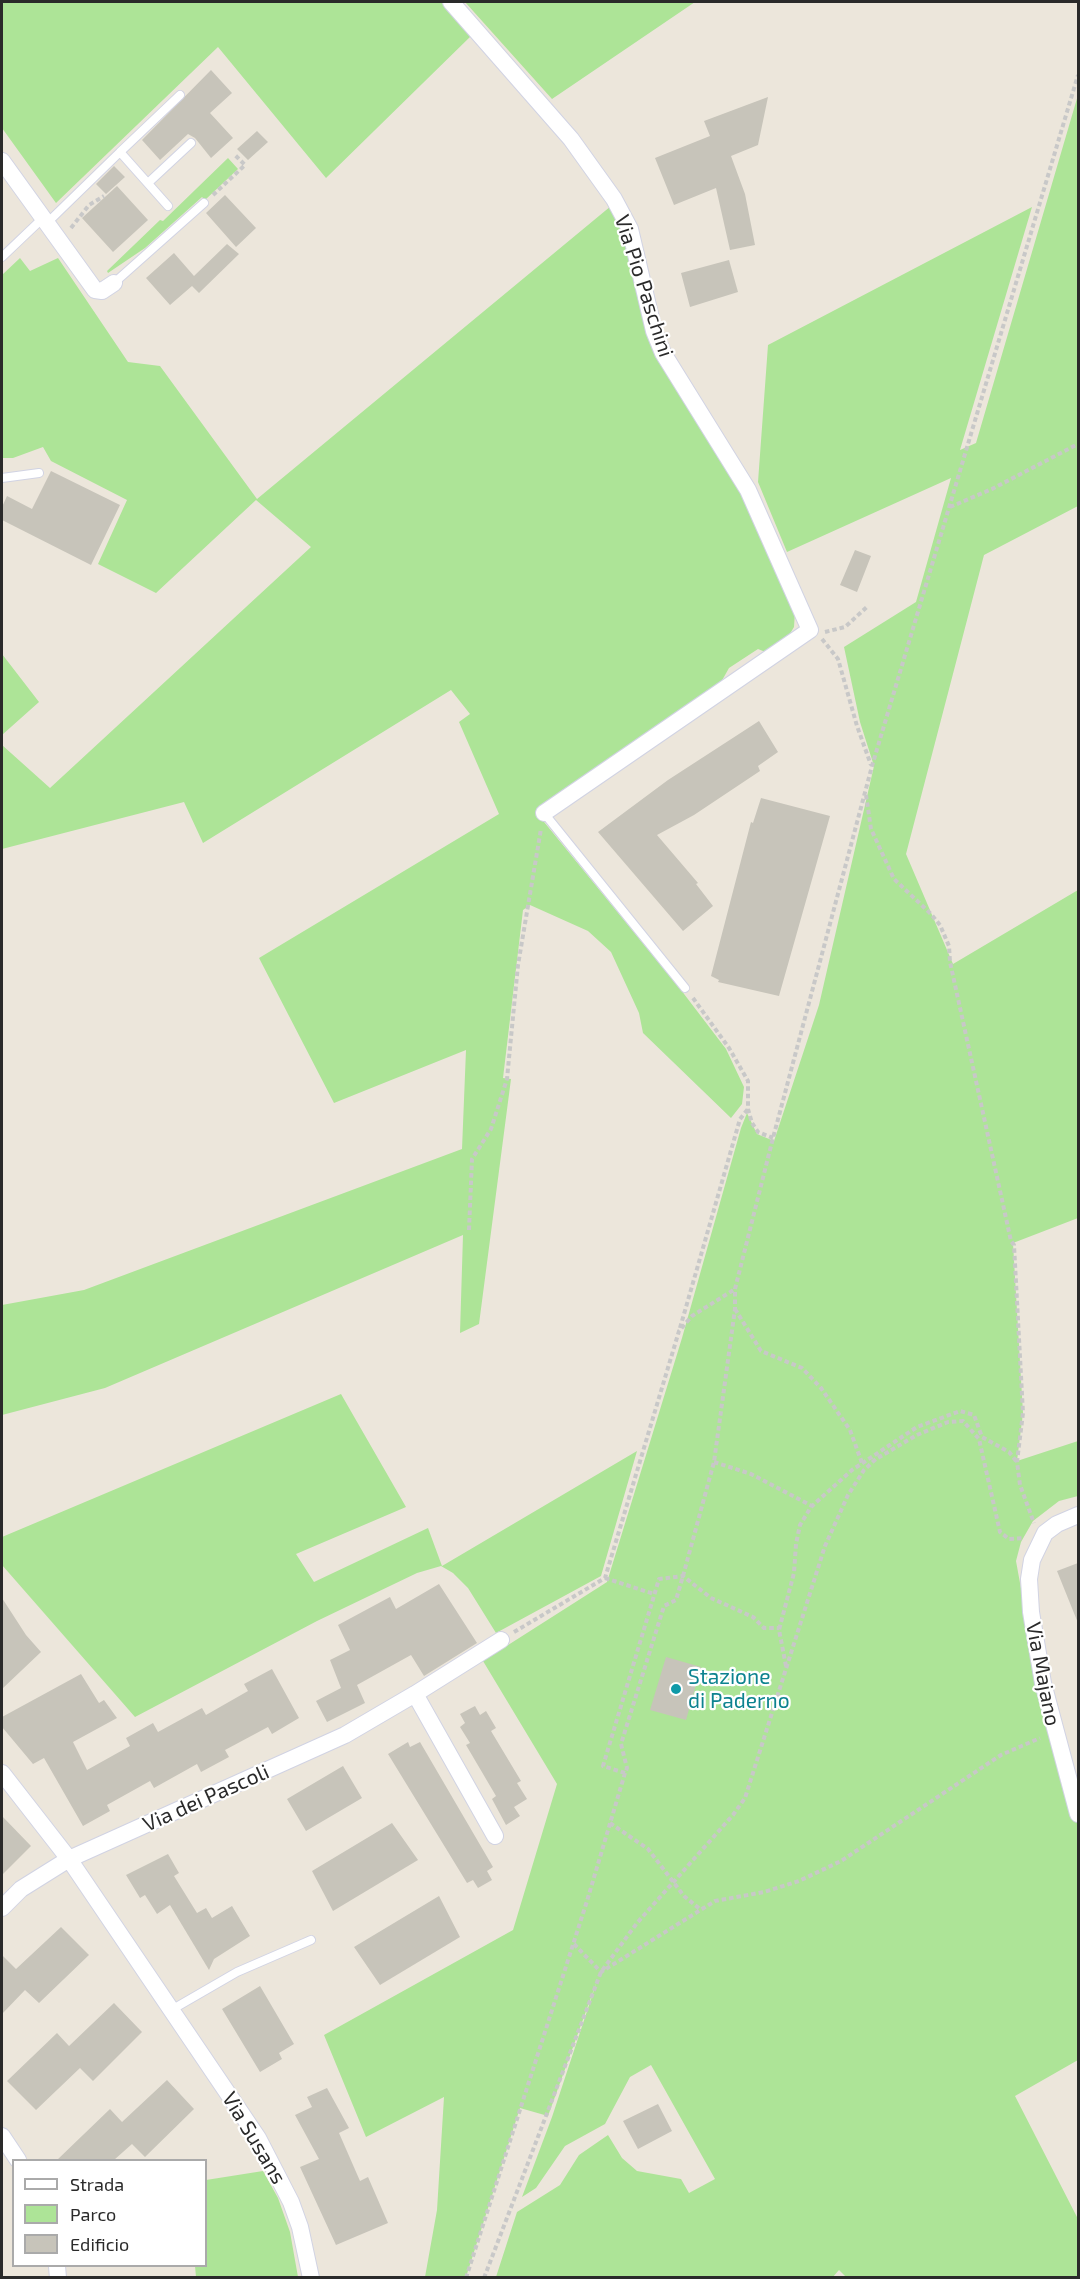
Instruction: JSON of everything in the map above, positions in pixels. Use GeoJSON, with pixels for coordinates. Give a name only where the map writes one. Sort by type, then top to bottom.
{"type":"FeatureCollection","features":[{"type":"Feature","properties":{"kind":"street","name":"Via Pio Paschini"},"geometry":{"type":"LineString","coordinates":[[451,2],[572,139],[609,190],[630,229],[654,331],[663,353],[748,490],[810,630]]}},
{"type":"Feature","properties":{"kind":"street"},"geometry":{"type":"LineString","coordinates":[[2,161],[95,290],[102,291],[114,283]]}},
{"type":"Feature","properties":{"kind":"street"},"geometry":{"type":"LineString","coordinates":[[544,813],[810,630]]}},
{"type":"Feature","properties":{"kind":"street","name":"Via Majano"},"geometry":{"type":"LineString","coordinates":[[1078,1515],[1057,1524],[1045,1533],[1032,1560],[1029,1580],[1030,1612],[1055,1735],[1078,1814]]}},
{"type":"Feature","properties":{"kind":"street","name":"Via dei Pascoli"},"geometry":{"type":"LineString","coordinates":[[2,1908],[21,1889],[69,1859],[345,1736],[501,1640]]}},
{"type":"Feature","properties":{"kind":"street"},"geometry":{"type":"LineString","coordinates":[[415,1694],[495,1836]]}},
{"type":"Feature","properties":{"kind":"street","name":"Via Susans"},"geometry":{"type":"LineString","coordinates":[[2,1773],[69,1859],[173,2009],[279,2176],[300,2227],[311,2277]]}},
{"type":"Feature","properties":{"kind":"street"},"geometry":{"type":"LineString","coordinates":[[2,2136],[17,2159]]}},
{"type":"Feature","properties":{"kind":"lane"},"geometry":{"type":"LineString","coordinates":[[2,257],[180,95]]}},
{"type":"Feature","properties":{"kind":"lane"},"geometry":{"type":"LineString","coordinates":[[148,183],[191,143]]}},
{"type":"Feature","properties":{"kind":"lane"},"geometry":{"type":"LineString","coordinates":[[120,152],[168,206]]}},
{"type":"Feature","properties":{"kind":"lane"},"geometry":{"type":"LineString","coordinates":[[114,283],[204,203]]}},
{"type":"Feature","properties":{"kind":"lane"},"geometry":{"type":"LineString","coordinates":[[2,478],[39,473]]}},
{"type":"Feature","properties":{"kind":"lane"},"geometry":{"type":"LineString","coordinates":[[544,813],[685,988]]}},
{"type":"Feature","properties":{"kind":"lane"},"geometry":{"type":"LineString","coordinates":[[173,2009],[237,1972],[311,1940]]}},
{"type":"Feature","properties":{"kind":"path"},"geometry":{"type":"LineString","coordinates":[[466,2277],[627,1768],[621,1744],[664,1606],[676,1600],[683,1575],[714,1462],[735,1309],[735,1289],[772,1138],[872,766],[1078,75]]}},
{"type":"Feature","properties":{"kind":"path"},"geometry":{"type":"LineString","coordinates":[[204,203],[245,165],[234,154]]}},
{"type":"Feature","properties":{"kind":"path"},"geometry":{"type":"LineString","coordinates":[[58,237],[71,228],[89,205],[104,196]]}},
{"type":"Feature","properties":{"kind":"path"},"geometry":{"type":"LineString","coordinates":[[949,507],[993,489],[1078,444]]}},
{"type":"Feature","properties":{"kind":"path"},"geometry":{"type":"LineString","coordinates":[[810,630],[828,633],[845,627],[868,606]]}},
{"type":"Feature","properties":{"kind":"path"},"geometry":{"type":"LineString","coordinates":[[810,630],[826,642],[838,659],[857,726],[872,766]]}},
{"type":"Feature","properties":{"kind":"path"},"geometry":{"type":"LineString","coordinates":[[865,791],[871,830],[894,879],[931,914],[940,925],[949,946],[950,962],[1008,1230],[1014,1245],[1023,1413],[1017,1462],[1020,1485],[1033,1521]]}},
{"type":"Feature","properties":{"kind":"path"},"geometry":{"type":"LineString","coordinates":[[469,1230],[472,1159],[491,1129],[507,1079],[518,965],[544,813]]}},
{"type":"Feature","properties":{"kind":"path"},"geometry":{"type":"LineString","coordinates":[[685,988],[729,1048],[748,1081],[748,1109],[758,1131],[772,1138]]}},
{"type":"Feature","properties":{"kind":"path"},"geometry":{"type":"LineString","coordinates":[[501,1640],[604,1578],[740,1119],[748,1109]]}},
{"type":"Feature","properties":{"kind":"path"},"geometry":{"type":"LineString","coordinates":[[679,1331],[692,1316],[735,1289]]}},
{"type":"Feature","properties":{"kind":"path"},"geometry":{"type":"LineString","coordinates":[[735,1309],[761,1352],[802,1368],[821,1388],[850,1430],[862,1463]]}},
{"type":"Feature","properties":{"kind":"path"},"geometry":{"type":"LineString","coordinates":[[786,1667],[779,1628],[794,1573],[800,1525],[812,1506],[862,1463],[917,1426],[960,1411],[967,1411],[974,1415],[982,1437],[1009,1452],[1017,1462]]}},
{"type":"Feature","properties":{"kind":"path"},"geometry":{"type":"LineString","coordinates":[[917,1426],[963,1421],[979,1439],[998,1525],[1004,1536],[1010,1539]]}},
{"type":"Feature","properties":{"kind":"path"},"geometry":{"type":"LineString","coordinates":[[484,2277],[601,1972],[637,1923],[733,1815],[745,1798],[825,1546],[857,1480],[864,1470],[885,1453],[917,1435],[948,1422]]}},
{"type":"Feature","properties":{"kind":"path"},"geometry":{"type":"LineString","coordinates":[[714,1462],[752,1474],[812,1506]]}},
{"type":"Feature","properties":{"kind":"path"},"geometry":{"type":"LineString","coordinates":[[625,1773],[603,1766],[659,1579],[683,1575],[711,1598],[753,1617],[764,1628],[779,1628]]}},
{"type":"Feature","properties":{"kind":"path"},"geometry":{"type":"LineString","coordinates":[[604,1578],[654,1594]]}},
{"type":"Feature","properties":{"kind":"path"},"geometry":{"type":"LineString","coordinates":[[601,1972],[715,1901],[764,1892],[799,1881],[841,1861],[896,1828],[1001,1755],[1033,1739],[1055,1735]]}},
{"type":"Feature","properties":{"kind":"path"},"geometry":{"type":"LineString","coordinates":[[610,1823],[648,1849],[684,1896],[701,1910]]}},
{"type":"Feature","properties":{"kind":"path"},"geometry":{"type":"LineString","coordinates":[[573,1944],[601,1972]]}},
{"type":"Feature","properties":{"kind":"green space"},"geometry":{"type":"Polygon","coordinates":[[[2,2],[441,2],[471,36],[326,178],[218,47],[56,203],[2,128],[2,2]]]}},
{"type":"Feature","properties":{"kind":"green space"},"geometry":{"type":"Polygon","coordinates":[[[465,2],[695,2],[552,99],[465,2]]]}},
{"type":"Feature","properties":{"kind":"green space"},"geometry":{"type":"Polygon","coordinates":[[[1078,95],[1078,506],[984,555],[906,854],[953,964],[1078,890],[1078,1218],[1013,1243],[1023,1413],[1017,1461],[1078,1441],[1078,1496],[1059,1501],[1033,1521],[1021,1542],[1016,1561],[1026,1616],[1078,1814],[1078,2060],[1015,2096],[1078,2219],[1078,2277],[847,2278],[839,2270],[832,2278],[496,2277],[517,2212],[560,2185],[579,2155],[608,2135],[622,2158],[637,2171],[681,2179],[689,2193],[715,2179],[651,2065],[630,2077],[605,2124],[565,2146],[536,2188],[522,2197],[552,2117],[597,1981],[548,2116],[520,2108],[466,2277],[425,2277],[437,2210],[444,2097],[366,2137],[324,2035],[513,1930],[557,1784],[483,1661],[607,1582],[682,1338],[741,1128],[747,1113],[757,1134],[774,1141],[819,1005],[874,766],[860,722],[844,647],[916,602],[951,478],[787,552],[758,482],[768,345],[1032,207],[960,450],[976,443],[1078,95]]]}},
{"type":"Feature","properties":{"kind":"green space"},"geometry":{"type":"Polygon","coordinates":[[[228,158],[238,169],[205,200],[202,197],[145,248],[108,273],[107,271],[160,220],[163,221],[228,158]]]}},
{"type":"Feature","properties":{"kind":"green space"},"geometry":{"type":"Polygon","coordinates":[[[611,206],[625,232],[640,299],[742,494],[795,611],[794,627],[788,637],[768,653],[758,649],[729,668],[720,684],[540,817],[726,1049],[744,1087],[742,1104],[731,1118],[643,1033],[639,1013],[611,952],[588,931],[530,905],[523,910],[503,1078],[511,1079],[479,1324],[460,1333],[463,1235],[105,1388],[2,1415],[2,1305],[84,1290],[462,1149],[466,1050],[334,1103],[259,958],[499,814],[459,722],[470,714],[451,690],[203,843],[184,802],[2,849],[2,745],[50,788],[311,547],[256,500],[156,593],[98,564],[127,500],[51,461],[43,447],[13,458],[2,458],[2,275],[20,258],[30,271],[58,258],[128,362],[160,366],[257,499],[611,206]]]}},
{"type":"Feature","properties":{"kind":"green space"},"geometry":{"type":"Polygon","coordinates":[[[2,654],[39,702],[2,735],[2,654]]]}},
{"type":"Feature","properties":{"kind":"green space"},"geometry":{"type":"Polygon","coordinates":[[[341,1394],[406,1507],[296,1554],[314,1582],[428,1528],[442,1566],[637,1451],[601,1576],[496,1633],[468,1588],[453,1573],[441,1566],[417,1573],[317,1621],[135,1717],[2,1565],[2,1537],[341,1394]]]}},
{"type":"Feature","properties":{"kind":"green space"},"geometry":{"type":"Polygon","coordinates":[[[263,2171],[278,2198],[290,2232],[298,2277],[196,2277],[195,2267],[207,2267],[207,2180],[263,2171]]]}},
{"type":"Feature","properties":{"kind":"building"},"geometry":{"type":"Polygon","coordinates":[[[211,70],[232,93],[210,113],[233,138],[211,158],[195,138],[188,134],[160,160],[142,140],[211,70]]]}},
{"type":"Feature","properties":{"kind":"building"},"geometry":{"type":"Polygon","coordinates":[[[768,97],[758,145],[731,156],[745,194],[755,245],[730,250],[716,188],[674,205],[655,158],[710,136],[704,121],[768,97]]]}},
{"type":"Feature","properties":{"kind":"building"},"geometry":{"type":"Polygon","coordinates":[[[257,131],[268,142],[248,160],[237,149],[257,131]]]}},
{"type":"Feature","properties":{"kind":"building"},"geometry":{"type":"Polygon","coordinates":[[[114,166],[125,177],[106,194],[96,184],[114,166]]]}},
{"type":"Feature","properties":{"kind":"building"},"geometry":{"type":"Polygon","coordinates":[[[117,186],[148,220],[113,252],[82,218],[117,186]]]}},
{"type":"Feature","properties":{"kind":"building"},"geometry":{"type":"Polygon","coordinates":[[[225,195],[256,228],[236,247],[206,213],[225,195]]]}},
{"type":"Feature","properties":{"kind":"building"},"geometry":{"type":"Polygon","coordinates":[[[227,244],[239,254],[199,293],[192,286],[170,305],[146,278],[174,253],[194,276],[227,244]]]}},
{"type":"Feature","properties":{"kind":"building"},"geometry":{"type":"Polygon","coordinates":[[[729,260],[738,292],[690,307],[681,273],[729,260]]]}},
{"type":"Feature","properties":{"kind":"building"},"geometry":{"type":"Polygon","coordinates":[[[51,471],[120,505],[91,565],[2,520],[2,507],[7,496],[32,509],[51,471]]]}},
{"type":"Feature","properties":{"kind":"building"},"geometry":{"type":"Polygon","coordinates":[[[855,550],[871,556],[857,592],[840,585],[855,550]]]}},
{"type":"Feature","properties":{"kind":"building"},"geometry":{"type":"Polygon","coordinates":[[[759,721],[778,752],[758,766],[760,771],[694,815],[657,835],[698,883],[696,884],[713,906],[683,931],[598,832],[668,780],[759,721]]]}},
{"type":"Feature","properties":{"kind":"building"},"geometry":{"type":"Polygon","coordinates":[[[761,798],[830,816],[779,996],[718,982],[719,980],[711,976],[751,822],[753,823],[761,798]]]}},
{"type":"Feature","properties":{"kind":"building"},"geometry":{"type":"Polygon","coordinates":[[[1078,1563],[1078,1623],[1057,1571],[1078,1563]]]}},
{"type":"Feature","properties":{"kind":"building"},"geometry":{"type":"Polygon","coordinates":[[[439,1584],[477,1643],[424,1676],[411,1655],[357,1685],[365,1703],[327,1722],[316,1701],[341,1688],[330,1660],[350,1650],[338,1625],[390,1597],[396,1609],[439,1584]]]}},
{"type":"Feature","properties":{"kind":"building"},"geometry":{"type":"Polygon","coordinates":[[[2,1598],[26,1635],[41,1652],[2,1689],[2,1598]]]}},
{"type":"Feature","properties":{"kind":"building","name":"Stazione di Paderno"},"geometry":{"type":"Polygon","coordinates":[[[666,1657],[701,1667],[686,1720],[650,1710],[666,1657]]]}},
{"type":"Feature","properties":{"kind":"building"},"geometry":{"type":"Polygon","coordinates":[[[272,1669],[299,1718],[272,1734],[268,1727],[225,1750],[229,1757],[201,1772],[197,1764],[154,1788],[150,1781],[107,1805],[110,1811],[83,1826],[44,1758],[33,1764],[2,1727],[2,1717],[81,1674],[99,1703],[104,1700],[117,1718],[73,1742],[87,1770],[130,1746],[126,1738],[153,1723],[158,1732],[202,1708],[206,1715],[248,1691],[244,1684],[272,1669]]]}},
{"type":"Feature","properties":{"kind":"building"},"geometry":{"type":"Polygon","coordinates":[[[475,1706],[480,1715],[486,1711],[496,1728],[491,1731],[521,1781],[517,1783],[527,1799],[514,1807],[520,1816],[506,1825],[492,1799],[496,1796],[466,1745],[470,1743],[460,1727],[465,1723],[460,1714],[475,1706]]]}},
{"type":"Feature","properties":{"kind":"building"},"geometry":{"type":"Polygon","coordinates":[[[408,1742],[410,1747],[420,1742],[493,1867],[487,1871],[492,1880],[478,1888],[473,1880],[467,1883],[388,1754],[408,1742]]]}},
{"type":"Feature","properties":{"kind":"building"},"geometry":{"type":"Polygon","coordinates":[[[343,1766],[362,1798],[306,1831],[287,1799],[343,1766]]]}},
{"type":"Feature","properties":{"kind":"building"},"geometry":{"type":"Polygon","coordinates":[[[2,1816],[31,1846],[2,1875],[2,1816]]]}},
{"type":"Feature","properties":{"kind":"building"},"geometry":{"type":"Polygon","coordinates":[[[392,1823],[418,1860],[333,1911],[312,1871],[392,1823]]]}},
{"type":"Feature","properties":{"kind":"building"},"geometry":{"type":"Polygon","coordinates":[[[168,1854],[179,1873],[174,1876],[197,1913],[206,1908],[212,1918],[232,1906],[250,1936],[214,1959],[209,1970],[170,1905],[157,1914],[145,1895],[140,1898],[126,1875],[168,1854]]]}},
{"type":"Feature","properties":{"kind":"building"},"geometry":{"type":"Polygon","coordinates":[[[439,1896],[460,1937],[380,1985],[354,1947],[439,1896]]]}},
{"type":"Feature","properties":{"kind":"building"},"geometry":{"type":"Polygon","coordinates":[[[61,1927],[89,1955],[39,2003],[25,1990],[2,2014],[2,1955],[16,1969],[61,1927]]]}},
{"type":"Feature","properties":{"kind":"building"},"geometry":{"type":"Polygon","coordinates":[[[260,1986],[294,2044],[279,2053],[282,2059],[260,2072],[222,2009],[260,1986]]]}},
{"type":"Feature","properties":{"kind":"building"},"geometry":{"type":"Polygon","coordinates":[[[114,2003],[142,2032],[93,2081],[80,2068],[36,2110],[7,2081],[57,2033],[69,2046],[114,2003]]]}},
{"type":"Feature","properties":{"kind":"building"},"geometry":{"type":"Polygon","coordinates":[[[167,2080],[194,2109],[145,2157],[132,2144],[115,2159],[58,2159],[110,2109],[122,2122],[167,2080]]]}},
{"type":"Feature","properties":{"kind":"building"},"geometry":{"type":"Polygon","coordinates":[[[327,2088],[349,2128],[339,2133],[360,2181],[368,2177],[388,2223],[336,2245],[300,2167],[319,2159],[295,2115],[312,2107],[307,2097],[327,2088]]]}},
{"type":"Feature","properties":{"kind":"building"},"geometry":{"type":"Polygon","coordinates":[[[658,2104],[672,2131],[638,2149],[623,2121],[658,2104]]]}},
{"type":"Feature","properties":{"kind":"place","name":"Stazione di Paderno"},"geometry":{"type":"Point","coordinates":[676,1689]}}]}
